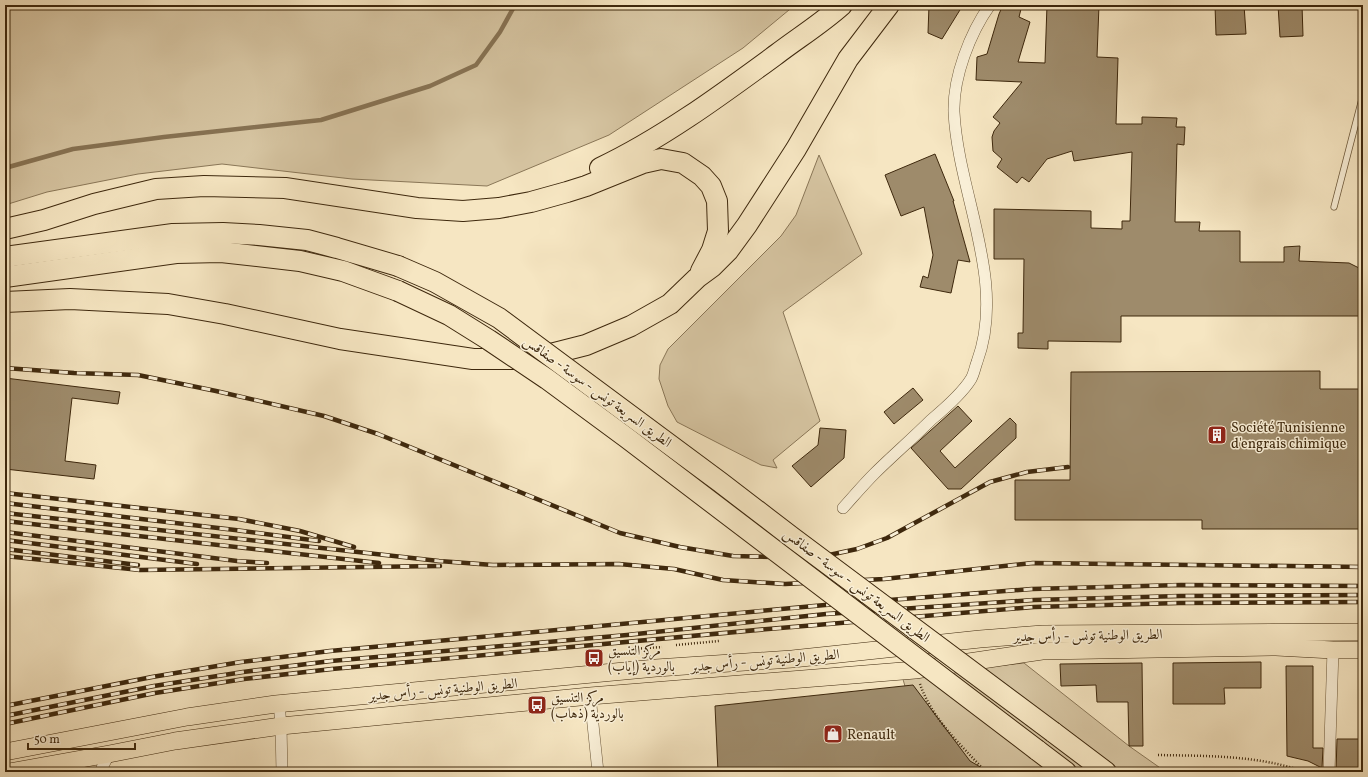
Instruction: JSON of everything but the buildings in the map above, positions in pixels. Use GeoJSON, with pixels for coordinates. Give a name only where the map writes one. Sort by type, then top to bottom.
{"type":"FeatureCollection","features":[{"type":"Feature","properties":{"kind":"highway"},"geometry":{"type":"LineString","coordinates":[[531,202],[612,162],[692,115],[842,5]]}},
{"type":"Feature","properties":{"kind":"highway"},"geometry":{"type":"LineString","coordinates":[[5,302],[70,299],[168,304],[225,314],[340,339],[473,359],[531,359],[586,344],[631,326],[670,304],[697,278],[712,268],[728,251],[747,225],[796,149],[848,59],[889,5]]}},
{"type":"Feature","properties":{"kind":"highway"},"geometry":{"type":"LineString","coordinates":[[5,229],[44,220],[94,204],[156,189],[204,186],[285,188],[417,208],[463,211],[499,208],[531,202],[586,186],[643,163],[661,159],[683,163],[702,176],[712,186],[717,201],[718,231],[712,250],[697,278]]}},
{"type":"Feature","properties":{"kind":"highway","name":"الطريق السريعة تونس - سوسة - صفاقس"},"geometry":{"type":"LineString","coordinates":[[5,257],[173,234],[259,234],[307,240],[398,266],[435,282],[499,318],[1106,772]]}},
{"type":"Feature","properties":{"kind":"highway","name":"الطريق السريعة تونس - سوسة - صفاقس"},"geometry":{"type":"LineString","coordinates":[[5,277],[176,253],[221,252],[300,261],[343,271],[398,291],[449,314],[547,379],[627,438],[1066,772]]}},
{"type":"Feature","properties":{"kind":"main road","name":"الطريق الوطنية تونس - رأس جدير"},"geometry":{"type":"LineString","coordinates":[[5,752],[186,717],[279,703],[656,668],[792,659],[980,639],[1035,635],[1363,632]]}},
{"type":"Feature","properties":{"kind":"main road","name":"الطريق الوطنية تونس - رأس جدير"},"geometry":{"type":"LineString","coordinates":[[9,772],[175,741],[281,726],[590,696],[915,670],[1042,651],[1276,647],[1363,650]]}},
{"type":"Feature","properties":{"kind":"street"},"geometry":{"type":"LineString","coordinates":[[843,508],[874,474],[953,400],[971,379],[980,354],[986,331],[987,310],[983,263],[959,148],[954,111],[958,73],[971,39],[990,5]]}},
{"type":"Feature","properties":{"kind":"street"},"geometry":{"type":"LineString","coordinates":[[1329,772],[1333,650]]}},
{"type":"Feature","properties":{"kind":"street"},"geometry":{"type":"LineString","coordinates":[[590,696],[598,772]]}},
{"type":"Feature","properties":{"kind":"street"},"geometry":{"type":"LineString","coordinates":[[279,703],[282,772]]}},
{"type":"Feature","properties":{"kind":"street"},"geometry":{"type":"LineString","coordinates":[[100,772],[109,754]]}},
{"type":"Feature","properties":{"kind":"lane"},"geometry":{"type":"LineString","coordinates":[[1334,207],[1363,94]]}},
{"type":"Feature","properties":{"kind":"path"},"geometry":{"type":"LineString","coordinates":[[676,645],[719,641]]}},
{"type":"Feature","properties":{"kind":"path"},"geometry":{"type":"LineString","coordinates":[[632,649],[662,646]]}},
{"type":"Feature","properties":{"kind":"path"},"geometry":{"type":"LineString","coordinates":[[915,670],[924,697],[943,725],[986,772]]}},
{"type":"Feature","properties":{"kind":"path"},"geometry":{"type":"LineString","coordinates":[[1158,755],[1214,756],[1262,761],[1305,772]]}},
{"type":"Feature","properties":{"kind":"shaded area"},"geometry":{"type":"Polygon","coordinates":[[[5,5],[795,5],[743,48],[609,135],[487,186],[352,179],[222,164],[138,174],[47,192],[5,205],[5,5]]]}},
{"type":"Feature","properties":{"kind":"shaded area"},"geometry":{"type":"Polygon","coordinates":[[[819,155],[862,254],[783,312],[820,421],[773,460],[777,468],[761,465],[677,422],[668,406],[659,379],[660,365],[668,349],[781,236],[796,215],[819,155]]]}},
{"type":"Feature","properties":{"kind":"shaded area"},"geometry":{"type":"Polygon","coordinates":[[[1024,663],[1129,746],[1166,772],[975,772],[915,720],[902,676],[1024,663]]]}},
{"type":"Feature","properties":{"kind":"waterway"},"geometry":{"type":"LineString","coordinates":[[5,168],[73,149],[164,137],[321,120],[430,86],[476,65],[500,32],[515,5]]}},
{"type":"Feature","properties":{"kind":"railway"},"geometry":{"type":"LineString","coordinates":[[5,368],[74,373],[138,375],[324,416],[378,434],[620,533],[680,547],[733,556],[815,558],[857,549],[887,538],[990,482],[1027,472],[1068,467]]}},
{"type":"Feature","properties":{"kind":"railway"},"geometry":{"type":"LineString","coordinates":[[5,493],[239,519],[300,531],[354,547]]}},
{"type":"Feature","properties":{"kind":"railway"},"geometry":{"type":"LineString","coordinates":[[5,503],[319,541]]}},
{"type":"Feature","properties":{"kind":"railway"},"geometry":{"type":"LineString","coordinates":[[5,513],[439,561],[493,565],[619,564],[674,569],[723,580],[785,584],[884,579],[1033,563],[1363,567]]}},
{"type":"Feature","properties":{"kind":"railway"},"geometry":{"type":"LineString","coordinates":[[5,521],[379,563]]}},
{"type":"Feature","properties":{"kind":"railway"},"geometry":{"type":"LineString","coordinates":[[5,532],[237,561],[267,563]]}},
{"type":"Feature","properties":{"kind":"railway"},"geometry":{"type":"LineString","coordinates":[[5,540],[197,564]]}},
{"type":"Feature","properties":{"kind":"railway"},"geometry":{"type":"LineString","coordinates":[[5,549],[138,565]]}},
{"type":"Feature","properties":{"kind":"railway"},"geometry":{"type":"LineString","coordinates":[[5,556],[140,570],[440,566]]}},
{"type":"Feature","properties":{"kind":"railway"},"geometry":{"type":"LineString","coordinates":[[5,706],[152,677],[241,662],[330,651],[825,605],[1032,589],[1181,585],[1363,586]]}},
{"type":"Feature","properties":{"kind":"railway"},"geometry":{"type":"LineString","coordinates":[[5,716],[154,686],[243,672],[331,661],[627,635],[826,614],[1034,600],[1180,596],[1363,595]]}},
{"type":"Feature","properties":{"kind":"railway"},"geometry":{"type":"LineString","coordinates":[[5,724],[155,693],[244,679],[332,669],[768,629],[1034,607],[1179,603],[1363,602]]}},
{"type":"Feature","properties":{"kind":"place","name":"Société Tunisienne d'engrais chimique"},"geometry":{"type":"Point","coordinates":[1217,435]}},
{"type":"Feature","properties":{"kind":"place","name":"مركز التنسيق بالوردية (إياب)"},"geometry":{"type":"Point","coordinates":[594,658]}},
{"type":"Feature","properties":{"kind":"place","name":"مركز التنسيق بالوردية (ذهاب)"},"geometry":{"type":"Point","coordinates":[537,705]}},
{"type":"Feature","properties":{"kind":"place","name":"Renault"},"geometry":{"type":"Point","coordinates":[833,734]}}]}
